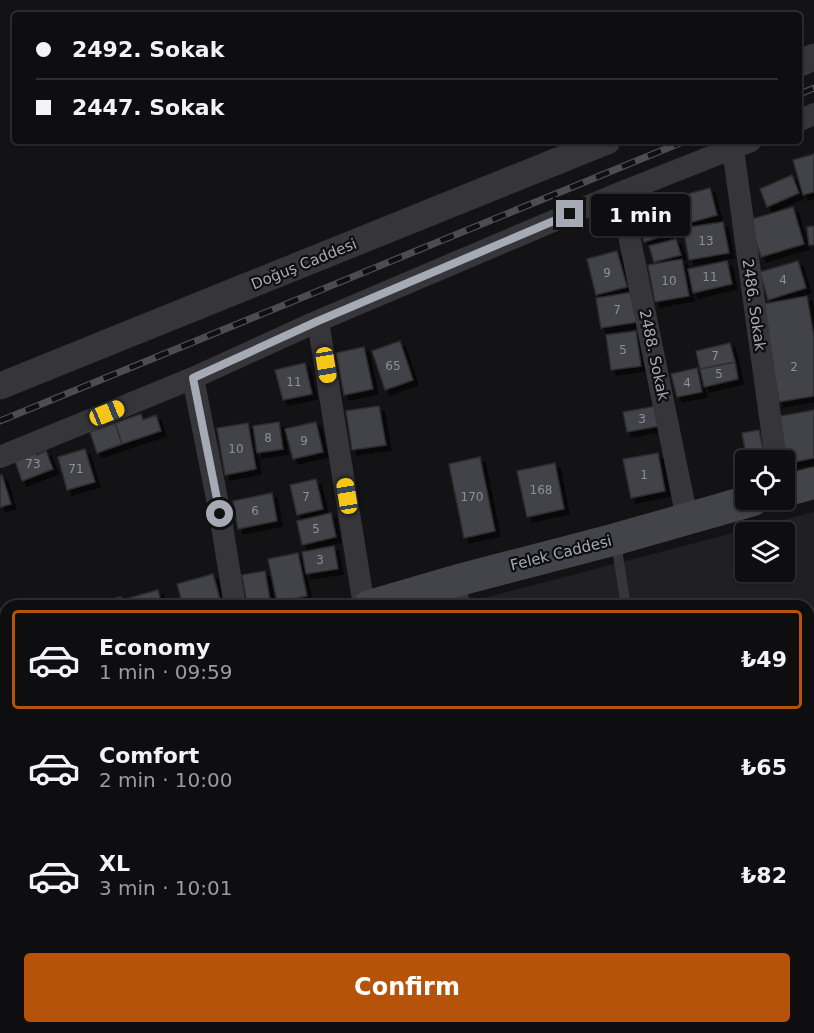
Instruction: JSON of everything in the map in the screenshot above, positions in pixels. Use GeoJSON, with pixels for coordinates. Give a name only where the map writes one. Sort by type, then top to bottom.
{"type":"FeatureCollection","features":[{"type":"Feature","properties":{"kind":"main road"},"geometry":{"type":"LineString","coordinates":[[795,488],[814,483]]}},
{"type":"Feature","properties":{"kind":"main road","name":"Felek Caddesi"},"geometry":{"type":"LineString","coordinates":[[409,600],[457,593],[616,539],[735,505]]}},
{"type":"Feature","properties":{"kind":"street","name":"Doğuş Caddesi"},"geometry":{"type":"LineString","coordinates":[[0,386],[601,144]]}},
{"type":"Feature","properties":{"kind":"street"},"geometry":{"type":"LineString","coordinates":[[0,457],[193,378],[318,321],[612,196],[742,145]]}},
{"type":"Feature","properties":{"kind":"street","name":"2486. Sokak"},"geometry":{"type":"LineString","coordinates":[[742,145],[775,450]]}},
{"type":"Feature","properties":{"kind":"street","name":"2488. Sokak"},"geometry":{"type":"LineString","coordinates":[[612,196],[628,231],[687,518]]}},
{"type":"Feature","properties":{"kind":"street"},"geometry":{"type":"LineString","coordinates":[[318,321],[366,600]]}},
{"type":"Feature","properties":{"kind":"street"},"geometry":{"type":"LineString","coordinates":[[193,378],[220,514],[234,600]]}},
{"type":"Feature","properties":{"kind":"lane"},"geometry":{"type":"LineString","coordinates":[[616,539],[625,600]]}},
{"type":"Feature","properties":{"kind":"shaded area"},"geometry":{"type":"Polygon","coordinates":[[[814,512],[814,600],[476,600],[735,533],[735,582],[795,582],[795,522],[776,522],[814,512]]]}},
{"type":"Feature","properties":{"kind":"building"},"geometry":{"type":"Polygon","coordinates":[[[814,154],[814,192],[803,195],[793,160],[814,154]]]}},
{"type":"Feature","properties":{"kind":"building"},"geometry":{"type":"Polygon","coordinates":[[[792,175],[799,193],[767,207],[760,189],[792,175]]]}},
{"type":"Feature","properties":{"kind":"building"},"geometry":{"type":"Polygon","coordinates":[[[710,188],[717,215],[685,224],[677,197],[710,188]]]}},
{"type":"Feature","properties":{"kind":"building"},"geometry":{"type":"Polygon","coordinates":[[[671,194],[678,212],[663,217],[657,199],[671,194]]]}},
{"type":"Feature","properties":{"kind":"building"},"geometry":{"type":"Polygon","coordinates":[[[793,207],[804,244],[761,257],[749,220],[793,207]]]}},
{"type":"Feature","properties":{"kind":"building"},"geometry":{"type":"Polygon","coordinates":[[[672,214],[678,231],[644,242],[638,225],[672,214]]]}},
{"type":"Feature","properties":{"kind":"building"},"geometry":{"type":"Polygon","coordinates":[[[723,222],[729,253],[689,260],[683,228],[723,222]]]}},
{"type":"Feature","properties":{"kind":"building"},"geometry":{"type":"Polygon","coordinates":[[[814,226],[814,245],[809,245],[807,227],[814,226]]]}},
{"type":"Feature","properties":{"kind":"building"},"geometry":{"type":"Polygon","coordinates":[[[676,239],[681,255],[654,262],[649,246],[676,239]]]}},
{"type":"Feature","properties":{"kind":"building"},"geometry":{"type":"Polygon","coordinates":[[[617,251],[627,287],[596,295],[587,259],[617,251]]]}},
{"type":"Feature","properties":{"kind":"building"},"geometry":{"type":"Polygon","coordinates":[[[682,259],[689,296],[655,302],[648,265],[682,259]]]}},
{"type":"Feature","properties":{"kind":"building"},"geometry":{"type":"Polygon","coordinates":[[[727,261],[732,284],[693,293],[688,269],[727,261]]]}},
{"type":"Feature","properties":{"kind":"building"},"geometry":{"type":"Polygon","coordinates":[[[798,261],[806,288],[768,300],[760,272],[798,261]]]}},
{"type":"Feature","properties":{"kind":"building"},"geometry":{"type":"Polygon","coordinates":[[[633,292],[638,322],[601,328],[596,298],[633,292]]]}},
{"type":"Feature","properties":{"kind":"building"},"geometry":{"type":"Polygon","coordinates":[[[807,296],[814,338],[814,396],[779,402],[763,304],[807,296]]]}},
{"type":"Feature","properties":{"kind":"building"},"geometry":{"type":"Polygon","coordinates":[[[636,331],[641,366],[611,370],[606,335],[636,331]]]}},
{"type":"Feature","properties":{"kind":"building"},"geometry":{"type":"Polygon","coordinates":[[[400,341],[413,380],[385,390],[372,351],[400,341]]]}},
{"type":"Feature","properties":{"kind":"building"},"geometry":{"type":"Polygon","coordinates":[[[730,343],[735,362],[700,369],[696,351],[730,343]]]}},
{"type":"Feature","properties":{"kind":"building"},"geometry":{"type":"Polygon","coordinates":[[[364,347],[373,389],[344,395],[336,353],[364,347]]]}},
{"type":"Feature","properties":{"kind":"building"},"geometry":{"type":"Polygon","coordinates":[[[735,362],[738,379],[704,387],[700,369],[735,362]]]}},
{"type":"Feature","properties":{"kind":"building"},"geometry":{"type":"Polygon","coordinates":[[[305,363],[312,394],[283,400],[275,370],[305,363]]]}},
{"type":"Feature","properties":{"kind":"building"},"geometry":{"type":"Polygon","coordinates":[[[697,368],[702,392],[677,397],[671,374],[697,368]]]}},
{"type":"Feature","properties":{"kind":"building"},"geometry":{"type":"Polygon","coordinates":[[[379,406],[386,445],[352,450],[346,411],[379,406]]]}},
{"type":"Feature","properties":{"kind":"building"},"geometry":{"type":"Polygon","coordinates":[[[656,406],[660,426],[627,432],[623,412],[656,406]]]}},
{"type":"Feature","properties":{"kind":"building"},"geometry":{"type":"Polygon","coordinates":[[[814,410],[814,458],[795,462],[795,450],[782,450],[776,417],[814,410]]]}},
{"type":"Feature","properties":{"kind":"building"},"geometry":{"type":"Polygon","coordinates":[[[141,414],[143,420],[156,415],[161,431],[122,444],[115,423],[141,414]]]}},
{"type":"Feature","properties":{"kind":"building"},"geometry":{"type":"Polygon","coordinates":[[[279,422],[283,449],[257,453],[253,426],[279,422]]]}},
{"type":"Feature","properties":{"kind":"building"},"geometry":{"type":"Polygon","coordinates":[[[316,422],[323,452],[293,459],[285,429],[316,422]]]}},
{"type":"Feature","properties":{"kind":"building"},"geometry":{"type":"Polygon","coordinates":[[[115,423],[122,444],[97,453],[90,432],[115,423]]]}},
{"type":"Feature","properties":{"kind":"building"},"geometry":{"type":"Polygon","coordinates":[[[248,423],[256,469],[225,475],[217,428],[248,423]]]}},
{"type":"Feature","properties":{"kind":"building"},"geometry":{"type":"Polygon","coordinates":[[[759,430],[763,450],[745,450],[742,433],[759,430]]]}},
{"type":"Feature","properties":{"kind":"building"},"geometry":{"type":"Polygon","coordinates":[[[85,449],[95,482],[67,490],[58,457],[85,449]]]}},
{"type":"Feature","properties":{"kind":"building"},"geometry":{"type":"Polygon","coordinates":[[[34,450],[37,455],[46,451],[53,469],[22,481],[14,458],[34,450]]]}},
{"type":"Feature","properties":{"kind":"building"},"geometry":{"type":"Polygon","coordinates":[[[658,453],[665,491],[631,498],[623,459],[658,453]]]}},
{"type":"Feature","properties":{"kind":"building"},"geometry":{"type":"Polygon","coordinates":[[[480,457],[495,531],[464,538],[449,464],[480,457]]]}},
{"type":"Feature","properties":{"kind":"building"},"geometry":{"type":"Polygon","coordinates":[[[555,463],[564,509],[527,517],[517,471],[555,463]]]}},
{"type":"Feature","properties":{"kind":"building"},"geometry":{"type":"Polygon","coordinates":[[[0,475],[2,475],[11,504],[0,507],[0,475]]]}},
{"type":"Feature","properties":{"kind":"building"},"geometry":{"type":"Polygon","coordinates":[[[316,479],[323,509],[297,515],[290,485],[316,479]]]}},
{"type":"Feature","properties":{"kind":"building"},"geometry":{"type":"Polygon","coordinates":[[[272,493],[277,521],[238,529],[233,501],[272,493]]]}},
{"type":"Feature","properties":{"kind":"building"},"geometry":{"type":"Polygon","coordinates":[[[331,513],[336,537],[302,545],[297,521],[331,513]]]}},
{"type":"Feature","properties":{"kind":"building"},"geometry":{"type":"Polygon","coordinates":[[[334,546],[338,569],[306,574],[302,552],[334,546]]]}},
{"type":"Feature","properties":{"kind":"building"},"geometry":{"type":"Polygon","coordinates":[[[298,553],[307,596],[277,600],[268,559],[298,553]]]}},
{"type":"Feature","properties":{"kind":"building"},"geometry":{"type":"Polygon","coordinates":[[[265,571],[270,600],[246,600],[242,575],[265,571]]]}},
{"type":"Feature","properties":{"kind":"building"},"geometry":{"type":"Polygon","coordinates":[[[213,574],[220,600],[181,600],[177,584],[213,574]]]}},
{"type":"Feature","properties":{"kind":"building"},"geometry":{"type":"Polygon","coordinates":[[[158,590],[160,600],[130,600],[129,598],[158,590]]]}},
{"type":"Feature","properties":{"kind":"railway"},"geometry":{"type":"LineString","coordinates":[[802,93],[814,88]]}},
{"type":"Feature","properties":{"kind":"railway"},"geometry":{"type":"LineString","coordinates":[[0,421],[678,144]]}},
{"type":"Feature","properties":{"kind":"route"},"geometry":{"type":"LineString","coordinates":[[220,514],[193,378],[318,321],[570,214]]}}]}
